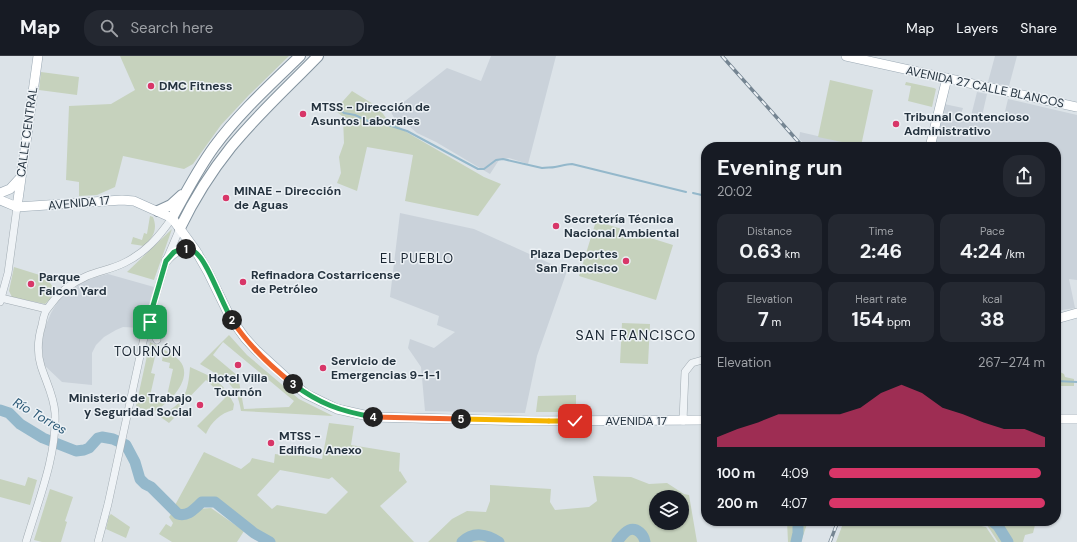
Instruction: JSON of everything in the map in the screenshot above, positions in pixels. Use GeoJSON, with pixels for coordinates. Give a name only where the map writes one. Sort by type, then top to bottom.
{"type":"FeatureCollection","features":[{"type":"Feature","properties":{"kind":"highway"},"geometry":{"type":"LineString","coordinates":[[172,218],[204,163],[227,131],[250,105],[300,56]]}},
{"type":"Feature","properties":{"kind":"highway"},"geometry":{"type":"LineString","coordinates":[[180,228],[196,198],[231,147],[318,56]]}},
{"type":"Feature","properties":{"kind":"highway"},"geometry":{"type":"LineString","coordinates":[[158,211],[171,205],[187,192]]}},
{"type":"Feature","properties":{"kind":"main road","name":"CALLE CENTRAL"},"geometry":{"type":"LineString","coordinates":[[17,207],[38,56]]}},
{"type":"Feature","properties":{"kind":"main road","name":"AVENIDA 27 CALLE BLANCOS"},"geometry":{"type":"LineString","coordinates":[[846,56],[1077,107]]}},
{"type":"Feature","properties":{"kind":"main road"},"geometry":{"type":"LineString","coordinates":[[931,142],[947,78]]}},
{"type":"Feature","properties":{"kind":"main road"},"geometry":{"type":"LineString","coordinates":[[0,193],[10,189],[21,177]]}},
{"type":"Feature","properties":{"kind":"main road","name":"AVENIDA 17"},"geometry":{"type":"LineString","coordinates":[[0,200],[17,207],[122,200],[134,202],[172,218],[199,255],[230,317],[245,338],[256,350],[306,394],[337,409],[373,417],[530,421],[701,420]]}},
{"type":"Feature","properties":{"kind":"main road"},"geometry":{"type":"LineString","coordinates":[[166,261],[171,255],[179,250],[190,249],[199,255]]}},
{"type":"Feature","properties":{"kind":"main road"},"geometry":{"type":"LineString","coordinates":[[1061,318],[1077,313]]}},
{"type":"Feature","properties":{"kind":"main road"},"geometry":{"type":"LineString","coordinates":[[1061,420],[1077,419]]}},
{"type":"Feature","properties":{"kind":"street"},"geometry":{"type":"LineString","coordinates":[[17,207],[8,273],[1,300],[47,309]]}},
{"type":"Feature","properties":{"kind":"street"},"geometry":{"type":"LineString","coordinates":[[26,542],[53,448],[54,410],[51,394],[41,365],[39,348],[41,329],[47,309],[70,285],[88,276],[124,263],[137,256],[157,238],[172,218]]}},
{"type":"Feature","properties":{"kind":"street"},"geometry":{"type":"LineString","coordinates":[[98,542],[150,316],[166,261],[180,228]]}},
{"type":"Feature","properties":{"kind":"street"},"geometry":{"type":"LineString","coordinates":[[150,316],[151,329],[156,340]]}},
{"type":"Feature","properties":{"kind":"street"},"geometry":{"type":"LineString","coordinates":[[683,420],[685,372],[688,366],[701,360]]}},
{"type":"Feature","properties":{"kind":"shaded area"},"geometry":{"type":"Polygon","coordinates":[[[491,56],[556,56],[528,164],[509,158],[499,160],[490,174],[436,142],[417,133],[409,126],[396,121],[391,112],[447,68],[481,81],[491,56]]]}},
{"type":"Feature","properties":{"kind":"shaded area"},"geometry":{"type":"Polygon","coordinates":[[[995,56],[1017,56],[1009,86],[988,82],[995,56]]]}},
{"type":"Feature","properties":{"kind":"shaded area"},"geometry":{"type":"Polygon","coordinates":[[[977,92],[987,94],[982,116],[1003,120],[1008,99],[1077,115],[1077,280],[1069,279],[1075,308],[1061,310],[1061,142],[935,142],[944,104],[963,108],[961,114],[971,116],[977,92]]]}},
{"type":"Feature","properties":{"kind":"shaded area"},"geometry":{"type":"Polygon","coordinates":[[[800,132],[844,142],[802,142],[799,139],[800,132]]]}},
{"type":"Feature","properties":{"kind":"shaded area"},"geometry":{"type":"Polygon","coordinates":[[[400,213],[474,229],[567,271],[537,356],[525,413],[425,411],[421,367],[408,348],[410,339],[434,348],[455,332],[437,325],[439,316],[390,297],[400,213]]]}},
{"type":"Feature","properties":{"kind":"shaded area"},"geometry":{"type":"Polygon","coordinates":[[[108,274],[154,287],[142,328],[123,327],[104,337],[96,345],[92,353],[92,385],[62,382],[43,364],[42,344],[45,327],[58,301],[67,292],[80,283],[108,274]]]}},
{"type":"Feature","properties":{"kind":"green space"},"geometry":{"type":"Polygon","coordinates":[[[120,56],[289,56],[221,125],[193,164],[184,169],[123,156],[115,187],[97,195],[79,196],[79,182],[66,180],[69,106],[111,104],[135,90],[120,56]]]}},
{"type":"Feature","properties":{"kind":"green space"},"geometry":{"type":"Polygon","coordinates":[[[41,72],[79,77],[77,95],[39,90],[41,72]]]}},
{"type":"Feature","properties":{"kind":"green space"},"geometry":{"type":"Polygon","coordinates":[[[830,80],[873,90],[862,142],[842,142],[818,137],[830,80]]]}},
{"type":"Feature","properties":{"kind":"green space"},"geometry":{"type":"Polygon","coordinates":[[[906,82],[936,89],[932,107],[908,101],[911,86],[905,85],[906,82]]]}},
{"type":"Feature","properties":{"kind":"green space"},"geometry":{"type":"Polygon","coordinates":[[[352,91],[378,107],[386,118],[408,133],[484,177],[501,184],[478,216],[405,201],[413,155],[367,147],[357,191],[337,183],[341,173],[339,157],[344,143],[343,117],[335,110],[352,91]]]}},
{"type":"Feature","properties":{"kind":"green space"},"geometry":{"type":"Polygon","coordinates":[[[150,216],[153,217],[155,230],[150,240],[144,246],[131,244],[133,237],[142,240],[144,233],[147,234],[150,216]]]}},
{"type":"Feature","properties":{"kind":"green space","name":"Plaza Deportes San Francisco"},"geometry":{"type":"Polygon","coordinates":[[[596,221],[673,245],[656,300],[579,276],[596,221]]]}},
{"type":"Feature","properties":{"kind":"green space"},"geometry":{"type":"Polygon","coordinates":[[[172,229],[154,280],[127,272],[172,229]]]}},
{"type":"Feature","properties":{"kind":"green space","name":"Parque Falcon Yard"},"geometry":{"type":"Polygon","coordinates":[[[14,267],[46,277],[57,293],[45,304],[12,297],[9,291],[14,267]]]}},
{"type":"Feature","properties":{"kind":"green space"},"geometry":{"type":"Polygon","coordinates":[[[622,323],[650,324],[648,364],[620,363],[622,323]]]}},
{"type":"Feature","properties":{"kind":"green space"},"geometry":{"type":"Polygon","coordinates":[[[229,335],[247,355],[299,399],[333,416],[241,411],[236,393],[232,387],[222,377],[200,364],[229,335]],[[223,342],[213,355],[238,376],[244,409],[289,407],[294,401],[223,342]]]}},
{"type":"Feature","properties":{"kind":"green space"},"geometry":{"type":"Polygon","coordinates":[[[150,342],[179,360],[183,367],[184,375],[182,383],[177,391],[165,404],[151,413],[136,406],[150,342]],[[156,353],[151,373],[155,374],[150,396],[166,400],[173,369],[169,368],[170,363],[162,361],[163,355],[156,353]]]}},
{"type":"Feature","properties":{"kind":"green space"},"geometry":{"type":"Polygon","coordinates":[[[190,367],[211,377],[221,385],[230,396],[234,404],[233,410],[224,413],[217,419],[206,434],[197,426],[225,398],[206,380],[175,412],[177,415],[169,423],[159,416],[174,407],[183,397],[188,384],[190,367]]]}},
{"type":"Feature","properties":{"kind":"green space"},"geometry":{"type":"Polygon","coordinates":[[[1061,372],[1064,374],[1065,377],[1074,379],[1074,386],[1061,386],[1061,372]]]}},
{"type":"Feature","properties":{"kind":"green space"},"geometry":{"type":"Polygon","coordinates":[[[576,395],[576,412],[536,412],[538,396],[576,395]]]}},
{"type":"Feature","properties":{"kind":"green space"},"geometry":{"type":"Polygon","coordinates":[[[329,423],[354,426],[351,445],[400,453],[399,472],[400,471],[407,482],[380,506],[414,542],[260,542],[261,537],[215,502],[202,502],[185,514],[174,507],[204,452],[241,469],[250,462],[252,458],[274,463],[275,454],[282,455],[283,450],[289,451],[288,453],[322,459],[329,423]],[[280,470],[257,495],[272,509],[277,505],[326,514],[348,492],[332,477],[329,479],[280,470]]]}},
{"type":"Feature","properties":{"kind":"green space"},"geometry":{"type":"Polygon","coordinates":[[[593,476],[631,477],[649,484],[667,483],[678,490],[649,490],[649,530],[689,530],[689,495],[697,542],[428,542],[452,519],[467,511],[486,512],[490,501],[490,485],[551,489],[550,502],[555,510],[589,507],[597,501],[593,476]]]}},
{"type":"Feature","properties":{"kind":"green space"},"geometry":{"type":"Polygon","coordinates":[[[28,477],[37,480],[30,505],[0,497],[0,479],[25,486],[28,477]]]}},
{"type":"Feature","properties":{"kind":"green space"},"geometry":{"type":"Polygon","coordinates":[[[50,489],[73,497],[65,521],[67,522],[61,542],[42,542],[34,540],[50,489]]]}},
{"type":"Feature","properties":{"kind":"green space"},"geometry":{"type":"Polygon","coordinates":[[[211,508],[244,531],[237,542],[172,542],[159,534],[166,524],[171,527],[173,523],[169,517],[172,513],[180,519],[191,516],[198,509],[211,508]]]}},
{"type":"Feature","properties":{"kind":"green space"},"geometry":{"type":"Polygon","coordinates":[[[111,514],[130,527],[126,538],[106,529],[109,516],[111,514]]]}},
{"type":"Feature","properties":{"kind":"green space"},"geometry":{"type":"Polygon","coordinates":[[[787,526],[806,526],[801,542],[788,542],[787,526]]]}},
{"type":"Feature","properties":{"kind":"green space"},"geometry":{"type":"Polygon","coordinates":[[[842,526],[981,526],[986,527],[996,542],[836,542],[842,526]]]}},
{"type":"Feature","properties":{"kind":"green space"},"geometry":{"type":"Polygon","coordinates":[[[988,526],[1035,526],[1033,533],[1025,535],[1023,542],[998,542],[988,526]]]}},
{"type":"Feature","properties":{"kind":"waterway"},"geometry":{"type":"LineString","coordinates":[[338,108],[344,113],[407,131],[478,169],[484,169],[496,160],[503,159],[542,168],[572,164],[686,192]]}},
{"type":"Feature","properties":{"kind":"waterway"},"geometry":{"type":"LineString","coordinates":[[693,193],[701,195]]}},
{"type":"Feature","properties":{"kind":"waterway"},"geometry":{"type":"LineString","coordinates":[[1061,381],[1077,382]]}},
{"type":"Feature","properties":{"kind":"waterway","name":"Río Torres"},"geometry":{"type":"LineString","coordinates":[[0,410],[9,413],[20,424],[43,438],[76,451],[89,448],[98,438],[102,437],[113,439],[126,445],[135,462],[140,479],[151,487],[178,514],[182,515],[188,513],[194,510],[202,502],[215,502],[254,533],[270,542]]}},
{"type":"Feature","properties":{"kind":"waterway","name":"Río Torres"},"geometry":{"type":"LineString","coordinates":[[796,542],[798,526]]}},
{"type":"Feature","properties":{"kind":"waterway","name":"Río Torres"},"geometry":{"type":"LineString","coordinates":[[998,526],[1008,542]]}},
{"type":"Feature","properties":{"kind":"waterway","name":"Río Torres"},"geometry":{"type":"LineString","coordinates":[[617,542],[625,532],[632,529],[640,532],[645,542]]}},
{"type":"Feature","properties":{"kind":"waterway","name":"Río Torres"},"geometry":{"type":"LineString","coordinates":[[462,542],[475,535],[490,537],[499,542]]}},
{"type":"Feature","properties":{"kind":"railway"},"geometry":{"type":"LineString","coordinates":[[722,56],[799,142]]}},
{"type":"Feature","properties":{"kind":"railway"},"geometry":{"type":"LineString","coordinates":[[830,542],[836,526]]}},
{"type":"Feature","properties":{"kind":"place","name":"DMC Fitness"},"geometry":{"type":"Point","coordinates":[151,86]}},
{"type":"Feature","properties":{"kind":"place","name":"MTSS - Dirección de Asuntos Laborales"},"geometry":{"type":"Point","coordinates":[303,114]}},
{"type":"Feature","properties":{"kind":"place","name":"Tribunal Contencioso Administrativo"},"geometry":{"type":"Point","coordinates":[896,124]}},
{"type":"Feature","properties":{"kind":"place","name":"MINAE - Dirección de Aguas"},"geometry":{"type":"Point","coordinates":[226,198]}},
{"type":"Feature","properties":{"kind":"place","name":"Secretería Técnica Nacional Ambiental"},"geometry":{"type":"Point","coordinates":[556,226]}},
{"type":"Feature","properties":{"kind":"place","name":"Plaza Deportes San Francisco"},"geometry":{"type":"Point","coordinates":[626,261]}},
{"type":"Feature","properties":{"kind":"place","name":"Refinadora Costarricense de Petróleo"},"geometry":{"type":"Point","coordinates":[243,282]}},
{"type":"Feature","properties":{"kind":"place","name":"Parque Falcon Yard"},"geometry":{"type":"Point","coordinates":[31,284]}},
{"type":"Feature","properties":{"kind":"place","name":"Hotel Villa Tournón"},"geometry":{"type":"Point","coordinates":[238,365]}},
{"type":"Feature","properties":{"kind":"place","name":"Servicio de Emergencias 9-1-1"},"geometry":{"type":"Point","coordinates":[323,368]}},
{"type":"Feature","properties":{"kind":"place","name":"Ministerio de Trabajo y Seguridad Social"},"geometry":{"type":"Point","coordinates":[200,405]}},
{"type":"Feature","properties":{"kind":"place","name":"MTSS - Edificio Anexo"},"geometry":{"type":"Point","coordinates":[271,443]}},
{"type":"Feature","properties":{"kind":"district","name":"EL PUEBLO"},"geometry":{"type":"Point","coordinates":[417,258]}},
{"type":"Feature","properties":{"kind":"district","name":"SAN FRANCISCO"},"geometry":{"type":"Point","coordinates":[636,335]}},
{"type":"Feature","properties":{"kind":"district","name":"TOURNÓN"},"geometry":{"type":"Point","coordinates":[148,351]}},
{"type":"Feature","properties":{"kind":"route"},"geometry":{"type":"LineString","coordinates":[[150,322],[150,316],[166,261],[174,252],[190,249],[199,255],[230,317],[245,338],[291,382],[306,394],[324,404],[354,414],[373,417],[575,421]]}}]}
